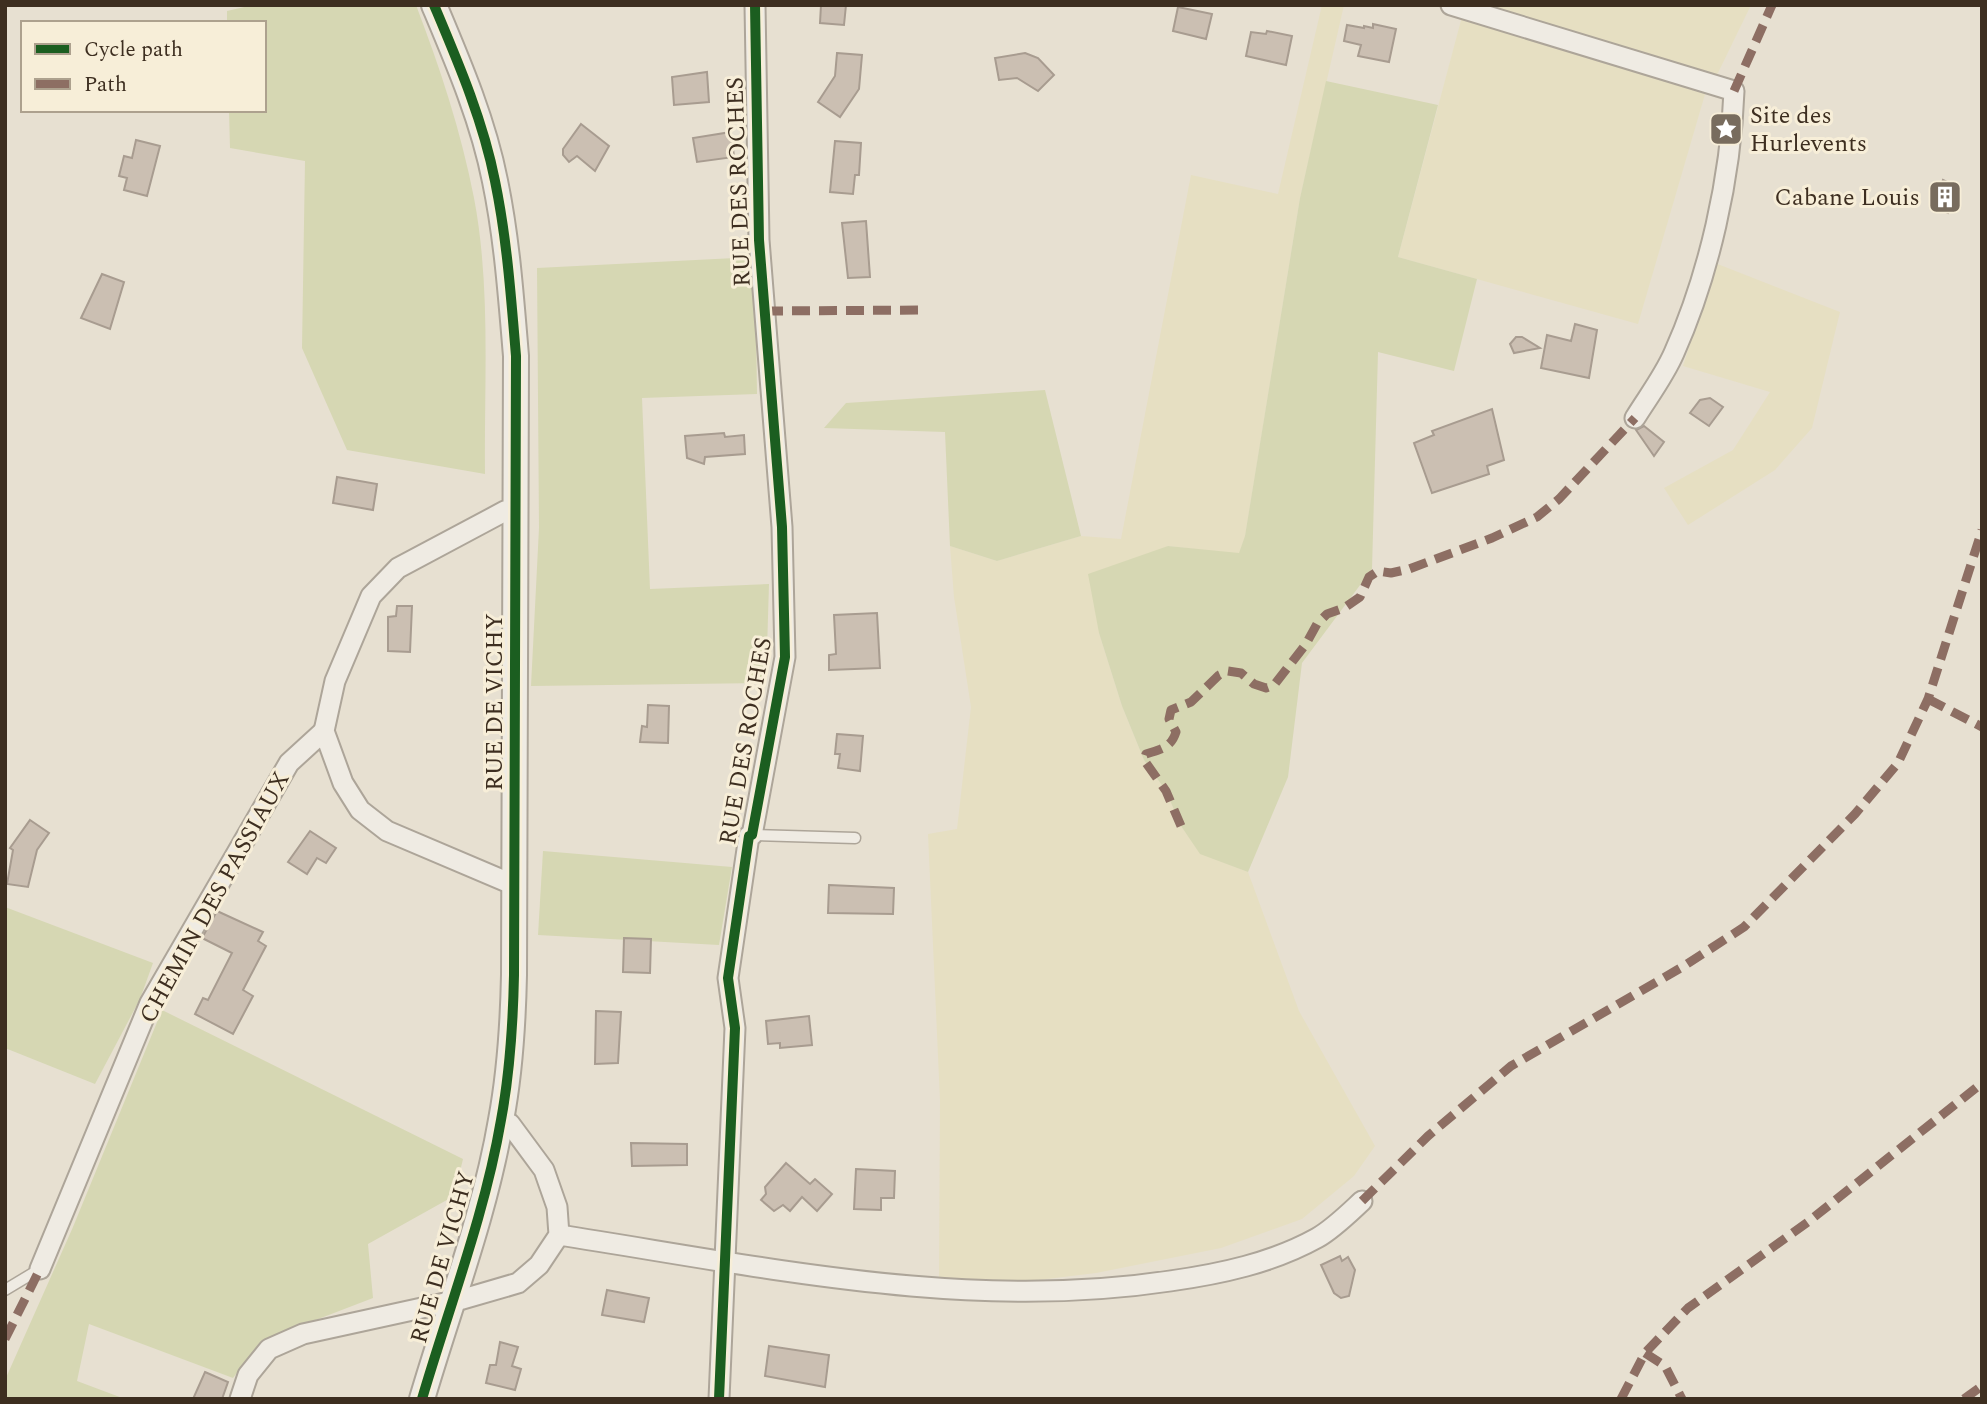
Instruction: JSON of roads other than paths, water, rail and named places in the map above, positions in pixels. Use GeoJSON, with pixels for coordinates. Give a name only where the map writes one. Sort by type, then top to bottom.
{"type":"FeatureCollection","features":[{"type":"Feature","properties":{"kind":"street","name":"RUE DE VICHY"},"geometry":{"type":"LineString","coordinates":[[422,1399],[481,1205],[501,1121],[512,1038],[514,885],[516,356],[509,266],[497,192],[469,89],[434,5]]}},
{"type":"Feature","properties":{"kind":"street","name":"RUE DES ROCHES"},"geometry":{"type":"LineString","coordinates":[[719,1399],[735,1028],[728,978],[750,836],[785,657],[782,527],[759,240],[755,5]]}},
{"type":"Feature","properties":{"kind":"street"},"geometry":{"type":"LineString","coordinates":[[1451,5],[1734,91],[1732,145],[1710,249],[1674,354],[1635,418]]}},
{"type":"Feature","properties":{"kind":"street"},"geometry":{"type":"LineString","coordinates":[[514,885],[387,831],[360,810],[343,783],[324,731],[335,681],[371,596],[398,568],[505,511],[516,510]]}},
{"type":"Feature","properties":{"kind":"street","name":"CHEMIN DES PASSIAUX"},"geometry":{"type":"LineString","coordinates":[[40,1269],[150,1003],[289,763],[324,731]]}},
{"type":"Feature","properties":{"kind":"street"},"geometry":{"type":"LineString","coordinates":[[240,1399],[248,1375],[269,1349],[303,1334],[451,1302],[518,1283],[539,1265],[559,1235],[557,1207],[544,1170],[510,1124],[501,1121]]}},
{"type":"Feature","properties":{"kind":"street"},"geometry":{"type":"LineString","coordinates":[[559,1235],[932,1290],[1105,1291],[1222,1273],[1284,1253],[1318,1238],[1362,1201]]}},
{"type":"Feature","properties":{"kind":"lane"},"geometry":{"type":"LineString","coordinates":[[752,835],[855,838]]}},
{"type":"Feature","properties":{"kind":"lane"},"geometry":{"type":"LineString","coordinates":[[5,1290],[40,1269]]}},
{"type":"Feature","properties":{"kind":"place","name":"Site des Hurlevents"},"geometry":{"type":"Point","coordinates":[1726,129]}},
{"type":"Feature","properties":{"kind":"place","name":"Cabane Louis"},"geometry":{"type":"Point","coordinates":[1945,197]}}]}
